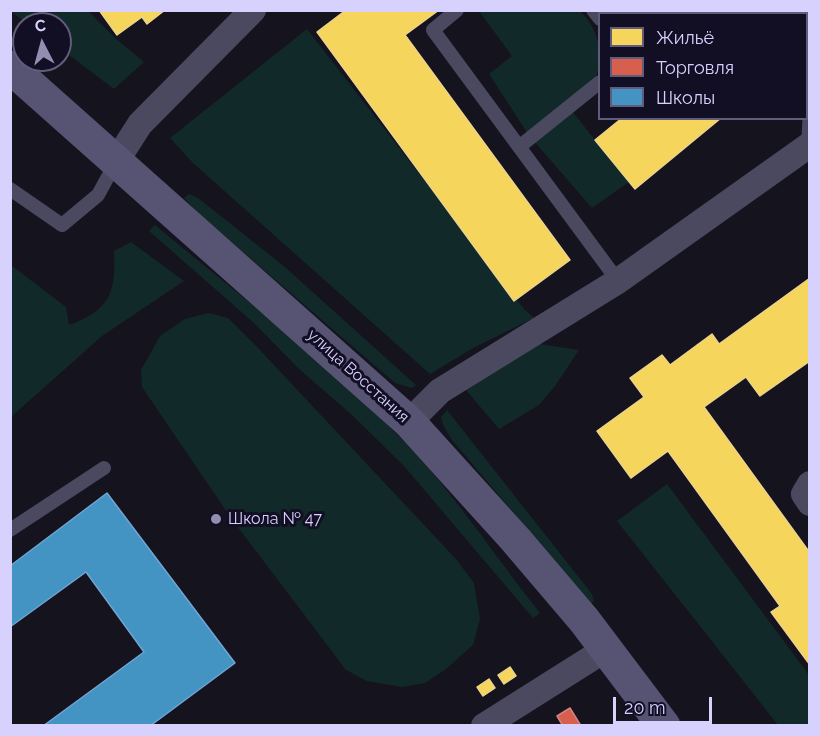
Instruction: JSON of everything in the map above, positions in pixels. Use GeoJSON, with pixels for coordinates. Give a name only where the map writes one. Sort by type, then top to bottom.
{"type":"FeatureCollection","features":[{"type":"Feature","properties":{"kind":"street"},"geometry":{"type":"LineString","coordinates":[[117,160],[140,124],[253,10]]}},
{"type":"Feature","properties":{"kind":"street","name":"улица Восстания"},"geometry":{"type":"LineString","coordinates":[[10,67],[409,422],[515,539],[606,649],[664,726]]}},
{"type":"Feature","properties":{"kind":"street"},"geometry":{"type":"LineString","coordinates":[[409,422],[440,391],[618,281],[809,147]]}},
{"type":"Feature","properties":{"kind":"street"},"geometry":{"type":"LineString","coordinates":[[810,484],[804,494],[810,503]]}},
{"type":"Feature","properties":{"kind":"street"},"geometry":{"type":"LineString","coordinates":[[484,726],[606,649]]}},
{"type":"Feature","properties":{"kind":"lane"},"geometry":{"type":"LineString","coordinates":[[457,10],[433,30],[618,281]]}},
{"type":"Feature","properties":{"kind":"lane"},"geometry":{"type":"LineString","coordinates":[[519,147],[598,84]]}},
{"type":"Feature","properties":{"kind":"lane"},"geometry":{"type":"LineString","coordinates":[[809,147],[810,109]]}},
{"type":"Feature","properties":{"kind":"lane"},"geometry":{"type":"LineString","coordinates":[[10,189],[62,225],[98,195],[117,160]]}},
{"type":"Feature","properties":{"kind":"lane"},"geometry":{"type":"LineString","coordinates":[[10,530],[104,468]]}},
{"type":"Feature","properties":{"kind":"green space"},"geometry":{"type":"Polygon","coordinates":[[[10,11],[88,11],[144,62],[114,89],[72,57],[72,12],[10,11]]]}},
{"type":"Feature","properties":{"kind":"green space"},"geometry":{"type":"Polygon","coordinates":[[[479,11],[580,11],[592,26],[598,41],[598,71],[594,80],[528,134],[489,74],[512,56],[479,11]]]}},
{"type":"Feature","properties":{"kind":"green space"},"geometry":{"type":"Polygon","coordinates":[[[307,29],[524,309],[534,318],[473,348],[430,374],[193,163],[170,138],[307,29]]]}},
{"type":"Feature","properties":{"kind":"green space"},"geometry":{"type":"Polygon","coordinates":[[[571,110],[629,182],[592,208],[533,140],[571,110]]]}},
{"type":"Feature","properties":{"kind":"green space"},"geometry":{"type":"Polygon","coordinates":[[[189,194],[198,198],[285,267],[416,385],[412,388],[395,383],[199,214],[184,198],[189,194]]]}},
{"type":"Feature","properties":{"kind":"green space"},"geometry":{"type":"Polygon","coordinates":[[[155,225],[288,335],[384,421],[447,491],[540,613],[533,618],[404,466],[352,415],[299,369],[254,323],[149,231],[155,225]]]}},
{"type":"Feature","properties":{"kind":"green space"},"geometry":{"type":"Polygon","coordinates":[[[131,242],[184,281],[102,336],[11,417],[11,265],[66,307],[69,325],[94,313],[108,298],[114,278],[114,251],[131,242]]]}},
{"type":"Feature","properties":{"kind":"green space"},"geometry":{"type":"Polygon","coordinates":[[[209,313],[228,318],[258,348],[456,559],[474,583],[480,619],[473,645],[446,669],[425,683],[402,687],[367,681],[346,670],[231,518],[142,387],[141,370],[160,336],[185,319],[209,313]]]}},
{"type":"Feature","properties":{"kind":"green space"},"geometry":{"type":"Polygon","coordinates":[[[533,343],[579,350],[539,405],[499,429],[466,390],[533,343]]]}},
{"type":"Feature","properties":{"kind":"green space"},"geometry":{"type":"Polygon","coordinates":[[[447,410],[592,594],[594,601],[591,604],[452,440],[441,417],[447,410]]]}},
{"type":"Feature","properties":{"kind":"green space"},"geometry":{"type":"Polygon","coordinates":[[[667,484],[809,675],[809,725],[778,725],[617,521],[667,484]]]}},
{"type":"Feature","properties":{"kind":"building: Жильё"},"geometry":{"type":"Polygon","coordinates":[[[99,10],[165,10],[147,24],[142,17],[117,35],[99,10]]]}},
{"type":"Feature","properties":{"kind":"building: Жильё"},"geometry":{"type":"Polygon","coordinates":[[[346,10],[439,10],[405,35],[570,260],[514,301],[317,32],[346,10]]]}},
{"type":"Feature","properties":{"kind":"building: Жильё"},"geometry":{"type":"Polygon","coordinates":[[[620,120],[719,120],[635,189],[595,140],[620,120]]]}},
{"type":"Feature","properties":{"kind":"building: Жильё"},"geometry":{"type":"Polygon","coordinates":[[[810,278],[810,361],[760,396],[746,377],[704,407],[810,553],[810,665],[771,612],[780,606],[668,451],[631,478],[597,431],[644,397],[630,378],[662,355],[670,365],[712,334],[719,344],[810,278]]]}},
{"type":"Feature","properties":{"kind":"building: Жильё"},"geometry":{"type":"Polygon","coordinates":[[[510,667],[516,676],[504,684],[498,675],[510,667]]]}},
{"type":"Feature","properties":{"kind":"building: Жильё"},"geometry":{"type":"Polygon","coordinates":[[[489,679],[495,688],[483,696],[477,687],[489,679]]]}},
{"type":"Feature","properties":{"kind":"building: Торговля"},"geometry":{"type":"Polygon","coordinates":[[[570,708],[581,726],[563,726],[557,716],[570,708]]]}},
{"type":"Feature","properties":{"kind":"building: Школы"},"geometry":{"type":"Polygon","coordinates":[[[107,493],[235,663],[150,726],[43,726],[144,652],[86,572],[10,627],[10,566],[107,493]]]}},
{"type":"Feature","properties":{"kind":"place","name":"Школа № 47"},"geometry":{"type":"Point","coordinates":[216,519]}}]}
